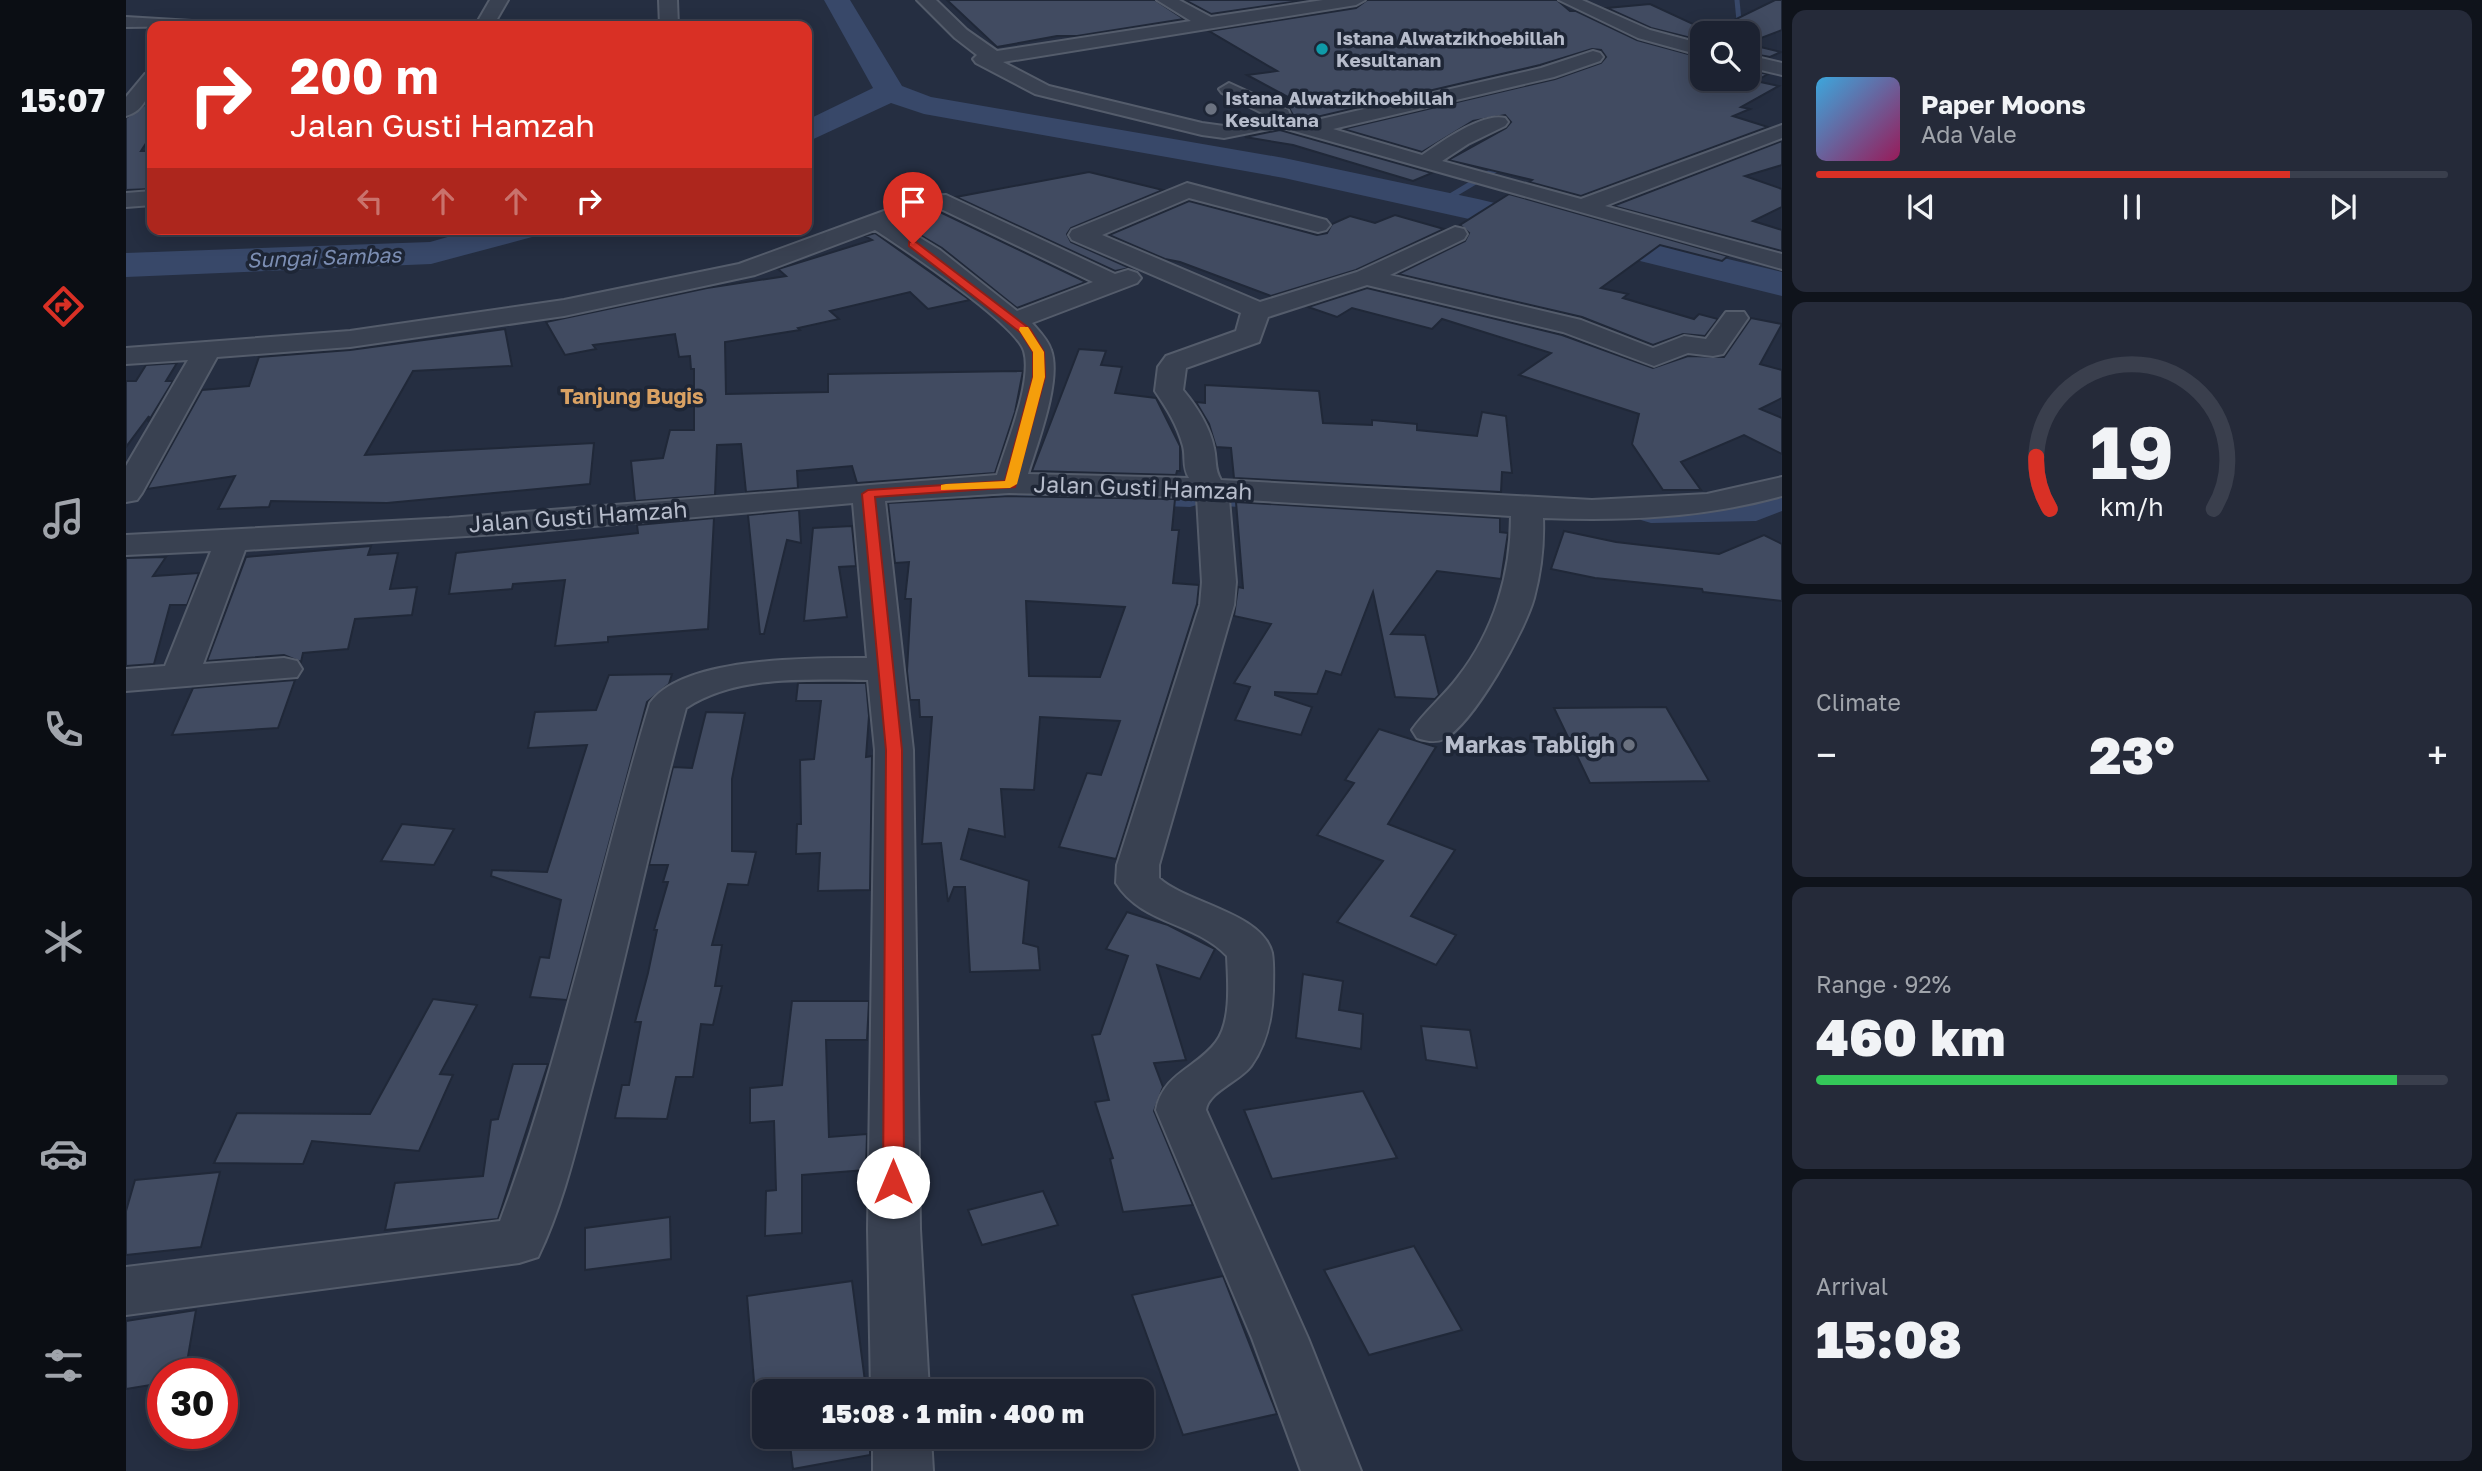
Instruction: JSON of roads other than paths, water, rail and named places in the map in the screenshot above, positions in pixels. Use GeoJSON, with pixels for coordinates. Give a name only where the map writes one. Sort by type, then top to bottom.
{"type":"FeatureCollection","features":[{"type":"Feature","properties":{"kind":"street"},"geometry":{"type":"LineString","coordinates":[[487,21],[499,0]]}},
{"type":"Feature","properties":{"kind":"street"},"geometry":{"type":"LineString","coordinates":[[668,0],[669,21]]}},
{"type":"Feature","properties":{"kind":"street"},"geometry":{"type":"LineString","coordinates":[[926,0],[961,34],[993,57]]}},
{"type":"Feature","properties":{"kind":"street"},"geometry":{"type":"LineString","coordinates":[[1166,0],[1210,24]]}},
{"type":"Feature","properties":{"kind":"street"},"geometry":{"type":"LineString","coordinates":[[1356,0],[984,59],[1042,90],[1224,132],[1280,121],[1782,262]]}},
{"type":"Feature","properties":{"kind":"street"},"geometry":{"type":"LineString","coordinates":[[1569,0],[1653,37],[1690,47]]}},
{"type":"Feature","properties":{"kind":"street"},"geometry":{"type":"LineString","coordinates":[[150,21],[160,8]]}},
{"type":"Feature","properties":{"kind":"street"},"geometry":{"type":"LineString","coordinates":[[126,22],[147,23]]}},
{"type":"Feature","properties":{"kind":"street"},"geometry":{"type":"LineString","coordinates":[[1308,128],[1382,108],[1547,73],[1593,57]]}},
{"type":"Feature","properties":{"kind":"street"},"geometry":{"type":"LineString","coordinates":[[1760,64],[1782,69]]}},
{"type":"Feature","properties":{"kind":"street"},"geometry":{"type":"LineString","coordinates":[[126,110],[147,84]]}},
{"type":"Feature","properties":{"kind":"street"},"geometry":{"type":"LineString","coordinates":[[1229,89],[1281,114],[1280,121]]}},
{"type":"Feature","properties":{"kind":"street"},"geometry":{"type":"LineString","coordinates":[[1424,163],[1461,139],[1498,122]]}},
{"type":"Feature","properties":{"kind":"street"},"geometry":{"type":"LineString","coordinates":[[1584,206],[1782,131]]}},
{"type":"Feature","properties":{"kind":"street"},"geometry":{"type":"LineString","coordinates":[[1258,310],[1086,239],[1082,233],[1187,190],[1318,225]]}},
{"type":"Feature","properties":{"kind":"street"},"geometry":{"type":"LineString","coordinates":[[126,200],[147,198]]}},
{"type":"Feature","properties":{"kind":"street"},"geometry":{"type":"LineString","coordinates":[[126,356],[350,339],[564,309],[746,270],[927,202],[946,202],[1114,283]]}},
{"type":"Feature","properties":{"kind":"street"},"geometry":{"type":"LineString","coordinates":[[877,221],[930,255],[1014,320],[1039,352],[1039,377],[1010,484]]}},
{"type":"Feature","properties":{"kind":"street"},"geometry":{"type":"LineString","coordinates":[[1331,1471],[1280,1338],[1181,1110],[1180,1100],[1186,1091],[1218,1072],[1233,1058],[1241,1042],[1247,1014],[1249,951],[1239,938],[1221,927],[1162,903],[1146,894],[1137,883],[1138,865],[1217,604],[1219,582],[1212,489],[1200,471],[1199,448],[1185,411],[1169,391],[1172,367],[1186,357],[1249,336],[1252,316],[1258,310],[1366,276],[1455,234]]}},
{"type":"Feature","properties":{"kind":"street"},"geometry":{"type":"LineString","coordinates":[[1014,320],[1156,268]]}},
{"type":"Feature","properties":{"kind":"street"},"geometry":{"type":"LineString","coordinates":[[1366,276],[1573,326],[1654,358],[1684,344],[1713,348],[1735,318]]}},
{"type":"Feature","properties":{"kind":"street"},"geometry":{"type":"LineString","coordinates":[[126,493],[207,351]]}},
{"type":"Feature","properties":{"kind":"street","name":"Jalan Gusti Hamzah"},"geometry":{"type":"LineString","coordinates":[[126,545],[232,541],[640,513],[1010,484],[1212,489],[1527,509],[1703,505],[1749,497],[1782,486]]}},
{"type":"Feature","properties":{"kind":"street"},"geometry":{"type":"LineString","coordinates":[[868,494],[888,669],[895,787],[893,1138],[900,1379]]}},
{"type":"Feature","properties":{"kind":"street"},"geometry":{"type":"LineString","coordinates":[[1432,730],[1461,702],[1518,601],[1530,536],[1527,509]]}},
{"type":"Feature","properties":{"kind":"street"},"geometry":{"type":"LineString","coordinates":[[180,676],[232,541]]}},
{"type":"Feature","properties":{"kind":"street"},"geometry":{"type":"LineString","coordinates":[[126,680],[284,669]]}},
{"type":"Feature","properties":{"kind":"street"},"geometry":{"type":"LineString","coordinates":[[126,1291],[519,1241],[544,1171],[569,1083],[642,797],[669,703],[703,685],[753,674],[794,670],[888,669]]}},
{"type":"Feature","properties":{"kind":"street"},"geometry":{"type":"LineString","coordinates":[[902,1449],[903,1471]]}},
{"type":"Feature","properties":{"kind":"waterway","name":"Sungai Sambas"},"geometry":{"type":"LineString","coordinates":[[837,0],[890,92]]}},
{"type":"Feature","properties":{"kind":"waterway"},"geometry":{"type":"LineString","coordinates":[[1737,0],[1739,21]]}},
{"type":"Feature","properties":{"kind":"waterway"},"geometry":{"type":"LineString","coordinates":[[1652,51],[1690,42]]}},
{"type":"Feature","properties":{"kind":"waterway","name":"Sungai Sambas"},"geometry":{"type":"LineString","coordinates":[[812,130],[890,92]]}},
{"type":"Feature","properties":{"kind":"waterway"},"geometry":{"type":"LineString","coordinates":[[890,92],[924,105],[1284,168],[1478,210],[1782,284]]}},
{"type":"Feature","properties":{"kind":"waterway"},"geometry":{"type":"LineString","coordinates":[[1495,170],[1505,164]]}},
{"type":"Feature","properties":{"kind":"waterway"},"geometry":{"type":"LineString","coordinates":[[1441,202],[1498,168]]}},
{"type":"Feature","properties":{"kind":"waterway","name":"Sungai Sambas"},"geometry":{"type":"LineString","coordinates":[[126,265],[431,253],[497,235]]}},
{"type":"Feature","properties":{"kind":"waterway"},"geometry":{"type":"LineString","coordinates":[[959,492],[1190,498]]}},
{"type":"Feature","properties":{"kind":"waterway"},"geometry":{"type":"LineString","coordinates":[[1235,500],[1308,503]]}},
{"type":"Feature","properties":{"kind":"waterway"},"geometry":{"type":"LineString","coordinates":[[1651,514],[1756,512],[1782,501]]}},
{"type":"Feature","properties":{"kind":"place","name":"Istana Alwatzikhoebillah Kesultanan"},"geometry":{"type":"Point","coordinates":[1322,49]}},
{"type":"Feature","properties":{"kind":"place","name":"Istana Alwatzikhoebillah Kesultana"},"geometry":{"type":"Point","coordinates":[1211,109]}},
{"type":"Feature","properties":{"kind":"place","name":"Markas Tabligh"},"geometry":{"type":"Point","coordinates":[1629,745]}},
{"type":"Feature","properties":{"kind":"district","name":"Tanjung Bugis"},"geometry":{"type":"Point","coordinates":[632,397]}}]}
